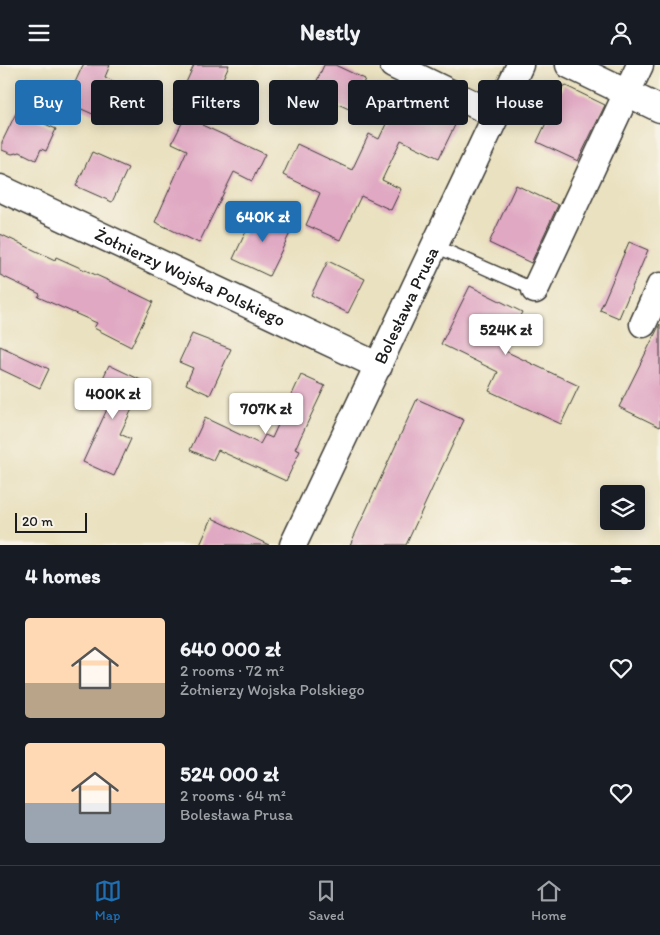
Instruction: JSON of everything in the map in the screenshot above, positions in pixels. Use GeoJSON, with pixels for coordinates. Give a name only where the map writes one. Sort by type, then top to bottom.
{"type":"FeatureCollection","features":[{"type":"Feature","properties":{"kind":"street"},"geometry":{"type":"LineString","coordinates":[[394,65],[478,106]]}},
{"type":"Feature","properties":{"kind":"street","name":"Bolesława Prusa"},"geometry":{"type":"LineString","coordinates":[[513,80],[520,65]]}},
{"type":"Feature","properties":{"kind":"street"},"geometry":{"type":"LineString","coordinates":[[568,65],[660,109]]}},
{"type":"Feature","properties":{"kind":"street"},"geometry":{"type":"LineString","coordinates":[[535,290],[640,65]]}},
{"type":"Feature","properties":{"kind":"street","name":"Bolesława Prusa"},"geometry":{"type":"LineString","coordinates":[[293,545],[491,125]]}},
{"type":"Feature","properties":{"kind":"street","name":"Żołnierzy Wojska Polskiego"},"geometry":{"type":"LineString","coordinates":[[0,188],[379,366]]}},
{"type":"Feature","properties":{"kind":"street"},"geometry":{"type":"LineString","coordinates":[[643,323],[660,286]]}},
{"type":"Feature","properties":{"kind":"lane"},"geometry":{"type":"LineString","coordinates":[[435,246],[535,290]]}},
{"type":"Feature","properties":{"kind":"building"},"geometry":{"type":"Polygon","coordinates":[[[83,65],[110,65],[105,77],[111,80],[91,80],[91,113],[81,109],[81,80],[76,80],[83,65]]]}},
{"type":"Feature","properties":{"kind":"building"},"geometry":{"type":"Polygon","coordinates":[[[194,65],[229,65],[222,80],[187,80],[194,65]]]}},
{"type":"Feature","properties":{"kind":"building"},"geometry":{"type":"Polygon","coordinates":[[[324,65],[335,65],[365,79],[348,80],[348,109],[338,104],[338,80],[317,80],[324,65]]]}},
{"type":"Feature","properties":{"kind":"building"},"geometry":{"type":"Polygon","coordinates":[[[564,85],[605,105],[578,161],[537,142],[545,125],[562,125],[562,89],[564,85]]]}},
{"type":"Feature","properties":{"kind":"building"},"geometry":{"type":"Polygon","coordinates":[[[15,115],[15,125],[47,125],[56,129],[46,151],[41,149],[36,160],[20,152],[12,154],[2,150],[2,142],[15,115]]]}},
{"type":"Feature","properties":{"kind":"building"},"geometry":{"type":"Polygon","coordinates":[[[181,125],[202,125],[265,154],[252,181],[234,172],[199,243],[155,222],[187,150],[172,143],[181,125]]]}},
{"type":"Feature","properties":{"kind":"building"},"geometry":{"type":"Polygon","coordinates":[[[386,125],[455,125],[439,158],[401,140],[382,180],[401,189],[391,210],[361,196],[340,240],[306,225],[320,193],[283,175],[297,144],[352,170],[369,134],[379,139],[386,125]]]}},
{"type":"Feature","properties":{"kind":"building"},"geometry":{"type":"Polygon","coordinates":[[[92,152],[128,168],[112,202],[76,186],[92,152]]]}},
{"type":"Feature","properties":{"kind":"building"},"geometry":{"type":"Polygon","coordinates":[[[516,185],[558,205],[531,263],[489,243],[516,185]]]}},
{"type":"Feature","properties":{"kind":"building"},"geometry":{"type":"Polygon","coordinates":[[[256,210],[293,227],[269,276],[233,259],[256,210]]]}},
{"type":"Feature","properties":{"kind":"building"},"geometry":{"type":"Polygon","coordinates":[[[0,234],[55,260],[56,257],[153,302],[131,347],[94,328],[97,323],[38,297],[40,294],[0,275],[0,234]]]}},
{"type":"Feature","properties":{"kind":"building"},"geometry":{"type":"Polygon","coordinates":[[[629,242],[648,250],[619,318],[600,310],[629,242]]]}},
{"type":"Feature","properties":{"kind":"building"},"geometry":{"type":"Polygon","coordinates":[[[328,261],[365,279],[348,313],[311,295],[328,261]]]}},
{"type":"Feature","properties":{"kind":"building"},"geometry":{"type":"Polygon","coordinates":[[[470,286],[522,312],[503,350],[579,386],[561,424],[489,391],[498,372],[441,344],[470,286]]]}},
{"type":"Feature","properties":{"kind":"building"},"geometry":{"type":"Polygon","coordinates":[[[660,324],[660,427],[619,407],[660,324]]]}},
{"type":"Feature","properties":{"kind":"building"},"geometry":{"type":"Polygon","coordinates":[[[192,334],[231,349],[210,395],[186,384],[193,368],[179,362],[192,334]]]}},
{"type":"Feature","properties":{"kind":"building"},"geometry":{"type":"Polygon","coordinates":[[[0,346],[49,369],[40,388],[0,369],[0,346]]]}},
{"type":"Feature","properties":{"kind":"building"},"geometry":{"type":"Polygon","coordinates":[[[109,365],[145,382],[120,434],[131,439],[114,476],[83,462],[108,407],[93,400],[109,365]]]}},
{"type":"Feature","properties":{"kind":"building"},"geometry":{"type":"Polygon","coordinates":[[[301,375],[325,386],[295,449],[300,451],[286,481],[218,450],[213,460],[190,450],[205,418],[260,444],[265,435],[272,438],[301,375]]]}},
{"type":"Feature","properties":{"kind":"building"},"geometry":{"type":"Polygon","coordinates":[[[417,399],[464,420],[406,545],[350,545],[417,399]]]}},
{"type":"Feature","properties":{"kind":"building"},"geometry":{"type":"Polygon","coordinates":[[[212,518],[269,545],[200,545],[212,518]]]}}]}
